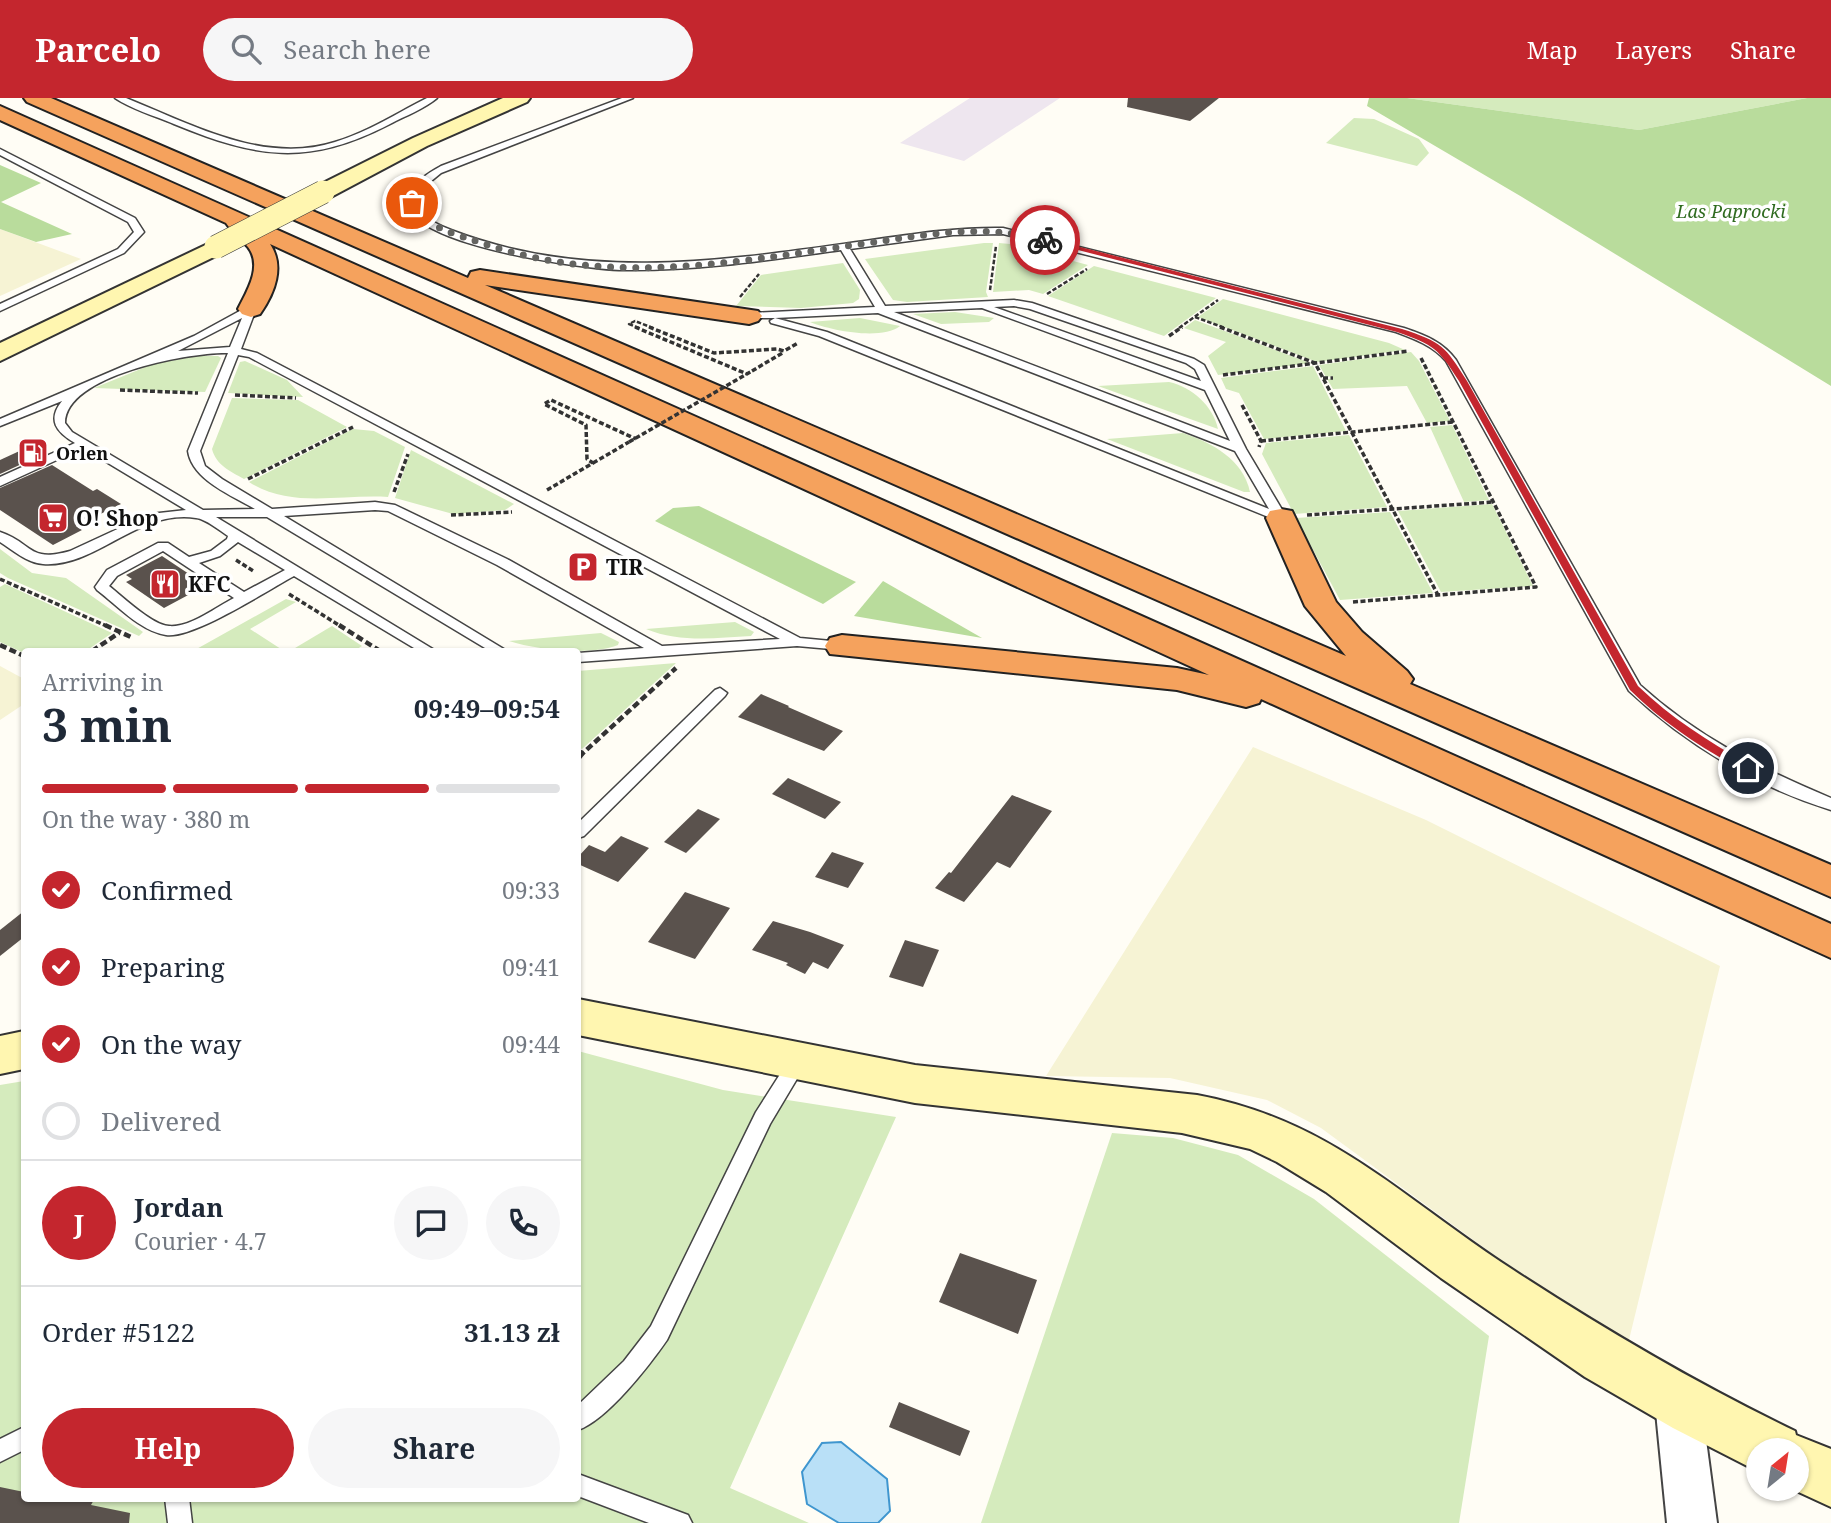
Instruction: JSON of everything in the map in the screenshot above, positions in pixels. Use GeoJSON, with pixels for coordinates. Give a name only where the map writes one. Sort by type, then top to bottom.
{"type":"FeatureCollection","features":[{"type":"Feature","properties":{"kind":"highway"},"geometry":{"type":"LineString","coordinates":[[34,98],[1831,882]]}},
{"type":"Feature","properties":{"kind":"highway"},"geometry":{"type":"LineString","coordinates":[[0,112],[1831,942]]}},
{"type":"Feature","properties":{"kind":"highway"},"geometry":{"type":"LineString","coordinates":[[227,215],[262,246],[267,258],[267,269],[251,309]]}},
{"type":"Feature","properties":{"kind":"highway"},"geometry":{"type":"LineString","coordinates":[[397,257],[503,282],[744,307]]}},
{"type":"Feature","properties":{"kind":"highway"},"geometry":{"type":"LineString","coordinates":[[1292,517],[1314,594],[1329,616],[1367,658],[1436,709]]}},
{"type":"Feature","properties":{"kind":"highway"},"geometry":{"type":"LineString","coordinates":[[842,646],[1177,679],[1230,690],[1430,759]]}},
{"type":"Feature","properties":{"kind":"street"},"geometry":{"type":"LineString","coordinates":[[0,353],[216,247],[420,142],[520,98]]}},
{"type":"Feature","properties":{"kind":"street"},"geometry":{"type":"LineString","coordinates":[[581,1018],[915,1084],[1182,1112],[1224,1120],[1258,1131],[1330,1168],[1479,1276],[1678,1402],[1749,1438]]}},
{"type":"Feature","properties":{"kind":"street"},"geometry":{"type":"LineString","coordinates":[[0,1055],[21,1051]]}},
{"type":"Feature","properties":{"kind":"street"},"geometry":{"type":"LineString","coordinates":[[1678,1402],[1692,1523]]}},
{"type":"Feature","properties":{"kind":"street"},"geometry":{"type":"LineString","coordinates":[[1810,1468],[1831,1479]]}},
{"type":"Feature","properties":{"kind":"lane"},"geometry":{"type":"LineString","coordinates":[[119,98],[253,149],[283,153],[335,145],[433,98]]}},
{"type":"Feature","properties":{"kind":"lane"},"geometry":{"type":"LineString","coordinates":[[629,98],[444,168],[422,182],[414,192],[411,198],[414,208],[426,220],[439,227],[495,248],[542,261],[577,266],[645,269],[686,268],[957,231],[1011,232],[1428,340],[1443,349],[1451,360],[1634,688],[1653,707],[1692,737],[1748,768],[1831,804]]}},
{"type":"Feature","properties":{"kind":"lane"},"geometry":{"type":"LineString","coordinates":[[0,152],[132,220],[139,232],[121,251],[0,309]]}},
{"type":"Feature","properties":{"kind":"lane"},"geometry":{"type":"LineString","coordinates":[[844,247],[877,298],[882,312],[1240,449]]}},
{"type":"Feature","properties":{"kind":"lane"},"geometry":{"type":"LineString","coordinates":[[744,307],[882,312],[1014,303],[1032,306],[1190,361],[1200,367],[1240,449],[1292,517]]}},
{"type":"Feature","properties":{"kind":"lane"},"geometry":{"type":"LineString","coordinates":[[980,306],[1208,387]]}},
{"type":"Feature","properties":{"kind":"lane"},"geometry":{"type":"LineString","coordinates":[[744,307],[823,334],[1292,517]]}},
{"type":"Feature","properties":{"kind":"lane"},"geometry":{"type":"LineString","coordinates":[[251,309],[194,451],[195,459],[218,482],[495,648]]}},
{"type":"Feature","properties":{"kind":"lane"},"geometry":{"type":"LineString","coordinates":[[0,423],[198,338],[251,309]]}},
{"type":"Feature","properties":{"kind":"lane"},"geometry":{"type":"LineString","coordinates":[[147,360],[190,352],[234,351],[253,355],[797,642]]}},
{"type":"Feature","properties":{"kind":"lane"},"geometry":{"type":"LineString","coordinates":[[79,389],[64,405],[59,415],[59,423],[68,434],[424,648]]}},
{"type":"Feature","properties":{"kind":"lane"},"geometry":{"type":"LineString","coordinates":[[0,482],[83,444]]}},
{"type":"Feature","properties":{"kind":"lane"},"geometry":{"type":"LineString","coordinates":[[0,536],[30,556],[42,560],[57,559],[75,554],[143,521],[165,515],[270,513],[375,506],[391,508],[502,562],[660,651]]}},
{"type":"Feature","properties":{"kind":"lane"},"geometry":{"type":"LineString","coordinates":[[187,561],[207,558],[222,551],[236,534]]}},
{"type":"Feature","properties":{"kind":"lane"},"geometry":{"type":"LineString","coordinates":[[244,598],[163,546],[112,573],[102,587],[149,624],[168,631],[192,626],[244,598],[295,570]]}},
{"type":"Feature","properties":{"kind":"lane"},"geometry":{"type":"LineString","coordinates":[[581,658],[797,642],[842,646]]}},
{"type":"Feature","properties":{"kind":"lane"},"geometry":{"type":"LineString","coordinates":[[581,829],[720,693]]}},
{"type":"Feature","properties":{"kind":"lane"},"geometry":{"type":"LineString","coordinates":[[581,1417],[609,1394],[638,1364],[659,1333],[763,1118],[797,1062]]}},
{"type":"Feature","properties":{"kind":"lane"},"geometry":{"type":"LineString","coordinates":[[0,1451],[21,1440]]}},
{"type":"Feature","properties":{"kind":"lane"},"geometry":{"type":"LineString","coordinates":[[581,1486],[680,1523]]}},
{"type":"Feature","properties":{"kind":"lane"},"geometry":{"type":"LineString","coordinates":[[177,1502],[180,1523]]}},
{"type":"Feature","properties":{"kind":"path"},"geometry":{"type":"LineString","coordinates":[[989,241],[996,241]]}},
{"type":"Feature","properties":{"kind":"path"},"geometry":{"type":"LineString","coordinates":[[1043,296],[1095,264]]}},
{"type":"Feature","properties":{"kind":"path"},"geometry":{"type":"LineString","coordinates":[[744,307],[759,273]]}},
{"type":"Feature","properties":{"kind":"path"},"geometry":{"type":"LineString","coordinates":[[1166,338],[1221,297],[1208,293]]}},
{"type":"Feature","properties":{"kind":"path"},"geometry":{"type":"LineString","coordinates":[[1195,317],[1315,363],[1438,595]]}},
{"type":"Feature","properties":{"kind":"path"},"geometry":{"type":"LineString","coordinates":[[747,374],[629,324],[635,321],[714,354],[777,348]]}},
{"type":"Feature","properties":{"kind":"path"},"geometry":{"type":"LineString","coordinates":[[1215,376],[1412,351],[1399,344]]}},
{"type":"Feature","properties":{"kind":"path"},"geometry":{"type":"LineString","coordinates":[[442,514],[519,511],[526,508],[513,500],[530,490],[539,495],[784,351]]}},
{"type":"Feature","properties":{"kind":"path"},"geometry":{"type":"LineString","coordinates":[[1343,603],[1536,587],[1419,355]]}},
{"type":"Feature","properties":{"kind":"path"},"geometry":{"type":"LineString","coordinates":[[1323,378],[1333,378]]}},
{"type":"Feature","properties":{"kind":"path"},"geometry":{"type":"LineString","coordinates":[[111,390],[299,398]]}},
{"type":"Feature","properties":{"kind":"path"},"geometry":{"type":"LineString","coordinates":[[593,463],[587,459],[586,425],[544,404],[551,400],[636,439]]}},
{"type":"Feature","properties":{"kind":"path"},"geometry":{"type":"LineString","coordinates":[[342,421],[365,428]]}},
{"type":"Feature","properties":{"kind":"path"},"geometry":{"type":"LineString","coordinates":[[1261,441],[1453,422]]}},
{"type":"Feature","properties":{"kind":"path"},"geometry":{"type":"LineString","coordinates":[[243,482],[353,426]]}},
{"type":"Feature","properties":{"kind":"path"},"geometry":{"type":"LineString","coordinates":[[392,499],[411,446]]}},
{"type":"Feature","properties":{"kind":"path"},"geometry":{"type":"LineString","coordinates":[[1292,517],[1493,502]]}},
{"type":"Feature","properties":{"kind":"path"},"geometry":{"type":"LineString","coordinates":[[1,581],[120,632],[96,648]]}},
{"type":"Feature","properties":{"kind":"path"},"geometry":{"type":"LineString","coordinates":[[0,645],[21,655]]}},
{"type":"Feature","properties":{"kind":"path"},"geometry":{"type":"LineString","coordinates":[[581,751],[678,667]]}},
{"type":"Feature","properties":{"kind":"shaded area"},"geometry":{"type":"Polygon","coordinates":[[[970,98],[1060,98],[964,161],[900,143],[970,98]]]}},
{"type":"Feature","properties":{"kind":"shaded area"},"geometry":{"type":"Polygon","coordinates":[[[0,229],[81,259],[0,296],[0,229]]]}},
{"type":"Feature","properties":{"kind":"shaded area"},"geometry":{"type":"Polygon","coordinates":[[[0,666],[21,677],[21,706],[0,720],[0,666]]]}},
{"type":"Feature","properties":{"kind":"shaded area"},"geometry":{"type":"Polygon","coordinates":[[[1253,747],[1426,820],[1720,966],[1628,1344],[1517,1272],[1321,1128],[1267,1100],[1170,1078],[1046,1076],[1253,747]]]}},
{"type":"Feature","properties":{"kind":"green space","name":"Las Paprocki"},"geometry":{"type":"Polygon","coordinates":[[[1369,98],[1407,98],[1639,130],[1807,98],[1831,98],[1831,386],[1522,197],[1367,106],[1369,98]]]}},
{"type":"Feature","properties":{"kind":"green space"},"geometry":{"type":"Polygon","coordinates":[[[1407,98],[1807,98],[1639,130],[1407,98]]]}},
{"type":"Feature","properties":{"kind":"green space"},"geometry":{"type":"Polygon","coordinates":[[[1354,118],[1374,119],[1419,139],[1429,153],[1417,166],[1326,143],[1354,118]]]}},
{"type":"Feature","properties":{"kind":"green space"},"geometry":{"type":"Polygon","coordinates":[[[0,165],[41,183],[1,202],[72,234],[36,242],[0,229],[0,165]]]}},
{"type":"Feature","properties":{"kind":"green space"},"geometry":{"type":"Polygon","coordinates":[[[993,243],[986,292],[988,297],[907,302],[893,300],[865,259],[993,243]]]}},
{"type":"Feature","properties":{"kind":"green space"},"geometry":{"type":"Polygon","coordinates":[[[999,243],[1088,265],[1043,294],[1029,290],[993,292],[999,243]]]}},
{"type":"Feature","properties":{"kind":"green space"},"geometry":{"type":"Polygon","coordinates":[[[843,263],[860,290],[859,299],[853,303],[801,308],[736,306],[761,275],[843,263]]]}},
{"type":"Feature","properties":{"kind":"green space"},"geometry":{"type":"Polygon","coordinates":[[[1094,266],[1216,298],[1164,336],[1048,296],[1094,266]]]}},
{"type":"Feature","properties":{"kind":"green space"},"geometry":{"type":"Polygon","coordinates":[[[1223,299],[1389,343],[1405,350],[1317,362],[1198,317],[1223,299]]]}},
{"type":"Feature","properties":{"kind":"green space"},"geometry":{"type":"Polygon","coordinates":[[[955,312],[994,318],[989,322],[941,324],[913,314],[955,312]]]}},
{"type":"Feature","properties":{"kind":"green space"},"geometry":{"type":"Polygon","coordinates":[[[860,318],[900,326],[881,333],[855,333],[810,322],[860,318]]]}},
{"type":"Feature","properties":{"kind":"green space"},"geometry":{"type":"Polygon","coordinates":[[[1195,320],[1310,363],[1218,375],[1208,356],[1226,342],[1184,328],[1195,320]]]}},
{"type":"Feature","properties":{"kind":"green space"},"geometry":{"type":"Polygon","coordinates":[[[1411,352],[1419,361],[1450,421],[1427,423],[1407,386],[1333,389],[1327,379],[1333,379],[1333,376],[1326,377],[1319,365],[1411,352]]]}},
{"type":"Feature","properties":{"kind":"green space"},"geometry":{"type":"Polygon","coordinates":[[[198,356],[221,358],[205,392],[94,388],[153,364],[198,356]]]}},
{"type":"Feature","properties":{"kind":"green space"},"geometry":{"type":"Polygon","coordinates":[[[245,361],[287,380],[303,397],[228,393],[240,362],[245,361]]]}},
{"type":"Feature","properties":{"kind":"green space"},"geometry":{"type":"Polygon","coordinates":[[[1313,366],[1346,431],[1264,439],[1239,393],[1226,389],[1221,378],[1313,366]]]}},
{"type":"Feature","properties":{"kind":"green space"},"geometry":{"type":"Polygon","coordinates":[[[1169,382],[1186,388],[1200,399],[1211,413],[1218,429],[1098,386],[1169,382]]]}},
{"type":"Feature","properties":{"kind":"green space"},"geometry":{"type":"Polygon","coordinates":[[[232,398],[298,400],[347,427],[244,479],[220,463],[212,449],[232,398]]]}},
{"type":"Feature","properties":{"kind":"green space"},"geometry":{"type":"Polygon","coordinates":[[[1452,425],[1489,500],[1464,502],[1430,427],[1452,425]]]}},
{"type":"Feature","properties":{"kind":"green space"},"geometry":{"type":"Polygon","coordinates":[[[353,429],[374,431],[405,447],[388,497],[299,498],[265,490],[249,482],[353,429]]]}},
{"type":"Feature","properties":{"kind":"green space"},"geometry":{"type":"Polygon","coordinates":[[[1183,433],[1215,447],[1233,461],[1241,470],[1250,492],[1107,439],[1183,433]]]}},
{"type":"Feature","properties":{"kind":"green space"},"geometry":{"type":"Polygon","coordinates":[[[1349,435],[1387,507],[1294,514],[1262,454],[1266,443],[1349,435]]]}},
{"type":"Feature","properties":{"kind":"green space"},"geometry":{"type":"Polygon","coordinates":[[[411,450],[514,504],[505,510],[453,514],[395,498],[411,450]]]}},
{"type":"Feature","properties":{"kind":"green space"},"geometry":{"type":"Polygon","coordinates":[[[1492,504],[1533,586],[1441,592],[1398,511],[1492,504]]]}},
{"type":"Feature","properties":{"kind":"green space"},"geometry":{"type":"Polygon","coordinates":[[[699,506],[856,582],[823,604],[655,521],[673,508],[699,506]]]}},
{"type":"Feature","properties":{"kind":"green space"},"geometry":{"type":"Polygon","coordinates":[[[1390,512],[1433,593],[1340,600],[1296,518],[1390,512]]]}},
{"type":"Feature","properties":{"kind":"green space"},"geometry":{"type":"Polygon","coordinates":[[[0,549],[32,573],[66,578],[143,632],[139,636],[8,578],[0,573],[0,549]]]}},
{"type":"Feature","properties":{"kind":"green space"},"geometry":{"type":"Polygon","coordinates":[[[883,581],[982,638],[854,616],[883,581]]]}},
{"type":"Feature","properties":{"kind":"green space"},"geometry":{"type":"Polygon","coordinates":[[[5,584],[112,633],[90,648],[21,648],[21,652],[0,642],[0,587],[5,584]]]}},
{"type":"Feature","properties":{"kind":"green space"},"geometry":{"type":"Polygon","coordinates":[[[286,599],[296,602],[250,629],[279,648],[198,648],[286,599]]]}},
{"type":"Feature","properties":{"kind":"green space"},"geometry":{"type":"Polygon","coordinates":[[[735,622],[754,632],[751,636],[698,638],[672,636],[646,629],[735,622]]]}},
{"type":"Feature","properties":{"kind":"green space"},"geometry":{"type":"Polygon","coordinates":[[[332,626],[362,646],[359,648],[295,648],[332,626]]]}},
{"type":"Feature","properties":{"kind":"green space"},"geometry":{"type":"Polygon","coordinates":[[[601,633],[619,642],[618,645],[606,648],[581,651],[581,648],[544,648],[509,641],[601,633]]]}},
{"type":"Feature","properties":{"kind":"green space"},"geometry":{"type":"Polygon","coordinates":[[[676,663],[582,749],[581,671],[676,663]]]}},
{"type":"Feature","properties":{"kind":"green space"},"geometry":{"type":"Polygon","coordinates":[[[581,1052],[723,1090],[896,1117],[730,1488],[809,1523],[0,1523],[0,1085],[21,1082],[21,1502],[581,1502],[581,1052]]]}},
{"type":"Feature","properties":{"kind":"green space"},"geometry":{"type":"Polygon","coordinates":[[[1112,1133],[1173,1138],[1238,1155],[1314,1199],[1489,1336],[1459,1523],[981,1523],[1112,1133]]]}},
{"type":"Feature","properties":{"kind":"water"},"geometry":{"type":"Polygon","coordinates":[[[841,1442],[887,1479],[890,1511],[878,1523],[839,1523],[807,1504],[802,1472],[822,1443],[841,1442]]]}},
{"type":"Feature","properties":{"kind":"building"},"geometry":{"type":"Polygon","coordinates":[[[1128,98],[1219,98],[1190,121],[1127,107],[1128,98]]]}},
{"type":"Feature","properties":{"kind":"building"},"geometry":{"type":"Polygon","coordinates":[[[26,448],[39,456],[0,474],[0,460],[26,448]]]}},
{"type":"Feature","properties":{"kind":"building","name":"O! Shop"},"geometry":{"type":"Polygon","coordinates":[[[52,465],[93,491],[97,489],[121,504],[76,526],[82,530],[53,545],[0,510],[0,488],[52,465]]]}},
{"type":"Feature","properties":{"kind":"building","name":"KFC"},"geometry":{"type":"Polygon","coordinates":[[[162,556],[205,586],[164,608],[126,582],[132,579],[126,575],[162,556]]]}},
{"type":"Feature","properties":{"kind":"building"},"geometry":{"type":"Polygon","coordinates":[[[761,694],[843,731],[824,751],[738,717],[761,694]]]}},
{"type":"Feature","properties":{"kind":"building"},"geometry":{"type":"Polygon","coordinates":[[[788,778],[841,802],[825,819],[772,794],[788,778]]]}},
{"type":"Feature","properties":{"kind":"building"},"geometry":{"type":"Polygon","coordinates":[[[1012,795],[1052,811],[1010,868],[997,862],[964,902],[935,888],[951,873],[1012,795]]]}},
{"type":"Feature","properties":{"kind":"building"},"geometry":{"type":"Polygon","coordinates":[[[698,809],[720,819],[686,853],[664,842],[698,809]]]}},
{"type":"Feature","properties":{"kind":"building"},"geometry":{"type":"Polygon","coordinates":[[[621,836],[649,848],[618,882],[581,865],[581,854],[589,845],[605,852],[621,836]]]}},
{"type":"Feature","properties":{"kind":"building"},"geometry":{"type":"Polygon","coordinates":[[[832,852],[864,863],[848,888],[815,877],[832,852]]]}},
{"type":"Feature","properties":{"kind":"building"},"geometry":{"type":"Polygon","coordinates":[[[685,892],[730,908],[695,959],[648,942],[685,892]]]}},
{"type":"Feature","properties":{"kind":"building"},"geometry":{"type":"Polygon","coordinates":[[[21,913],[21,939],[0,956],[0,930],[21,913]]]}},
{"type":"Feature","properties":{"kind":"building"},"geometry":{"type":"Polygon","coordinates":[[[773,921],[844,945],[828,969],[813,962],[805,974],[786,965],[788,963],[752,950],[773,921]]]}},
{"type":"Feature","properties":{"kind":"building"},"geometry":{"type":"Polygon","coordinates":[[[905,940],[939,950],[923,987],[889,977],[905,940]]]}},
{"type":"Feature","properties":{"kind":"building"},"geometry":{"type":"Polygon","coordinates":[[[960,1253],[1037,1280],[1018,1334],[939,1302],[960,1253]]]}},
{"type":"Feature","properties":{"kind":"building"},"geometry":{"type":"Polygon","coordinates":[[[899,1402],[970,1431],[960,1456],[889,1427],[899,1402]]]}},
{"type":"Feature","properties":{"kind":"building"},"geometry":{"type":"Polygon","coordinates":[[[0,1487],[21,1491],[21,1502],[93,1502],[91,1505],[130,1513],[129,1523],[0,1523],[0,1487]]]}},
{"type":"Feature","properties":{"kind":"way so far"},"geometry":{"type":"LineString","coordinates":[[412,203],[418,214],[439,227],[508,253],[542,261],[606,268],[686,268],[957,231],[1003,231],[1045,240]]}},
{"type":"Feature","properties":{"kind":"place","name":"Orlen"},"geometry":{"type":"Point","coordinates":[33,453]}},
{"type":"Feature","properties":{"kind":"place","name":"O! Shop"},"geometry":{"type":"Point","coordinates":[53,518]}},
{"type":"Feature","properties":{"kind":"place","name":"TIR"},"geometry":{"type":"Point","coordinates":[583,567]}},
{"type":"Feature","properties":{"kind":"place","name":"KFC"},"geometry":{"type":"Point","coordinates":[165,584]}},
{"type":"Feature","properties":{"kind":"route"},"geometry":{"type":"LineString","coordinates":[[1045,240],[1400,330],[1428,340],[1443,349],[1619,666],[1634,688],[1653,707],[1692,737],[1748,768]]}}]}
